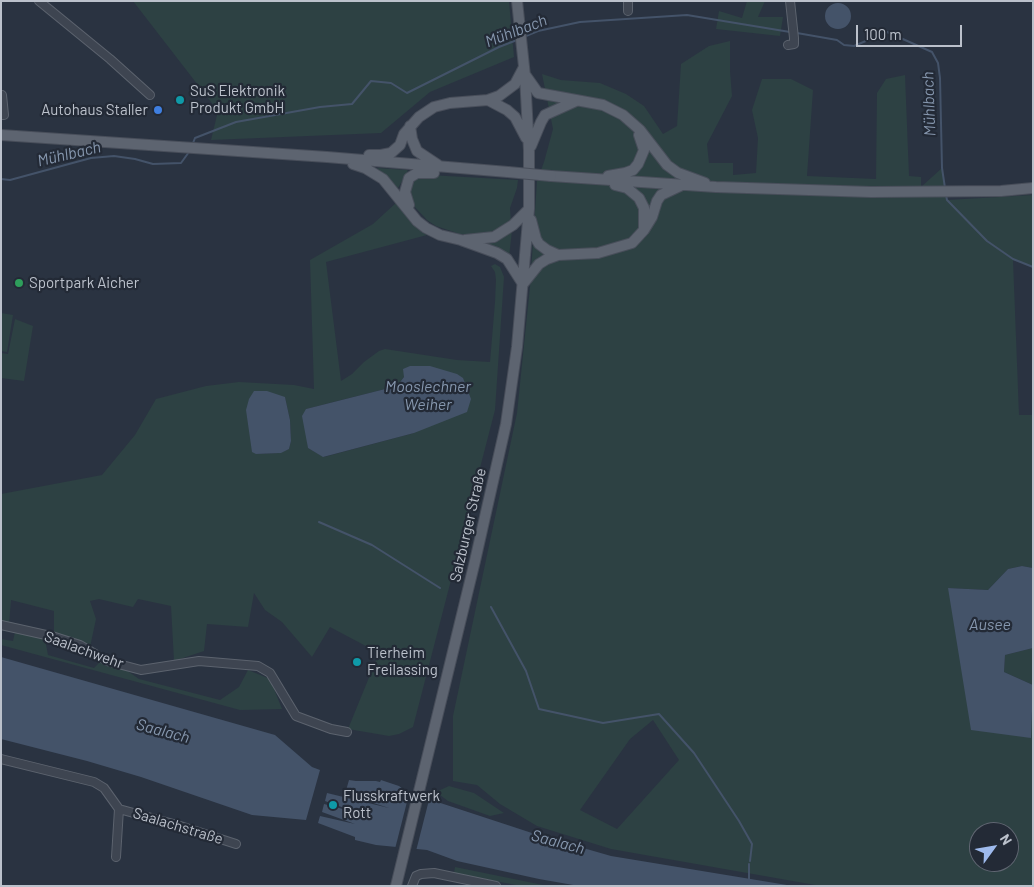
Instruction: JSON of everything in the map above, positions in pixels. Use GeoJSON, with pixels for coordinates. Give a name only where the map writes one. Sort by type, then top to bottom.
{"type":"FeatureCollection","features":[{"type":"Feature","properties":{"kind":"main road"},"geometry":{"type":"LineString","coordinates":[[517,1],[525,71],[529,151],[529,209],[536,239],[547,250],[558,255]]}},
{"type":"Feature","properties":{"kind":"main road"},"geometry":{"type":"LineString","coordinates":[[346,159],[391,153],[400,145],[404,134],[410,126],[434,107],[450,103],[488,100],[499,96],[515,84],[525,71]]}},
{"type":"Feature","properties":{"kind":"main road"},"geometry":{"type":"LineString","coordinates":[[525,71],[538,93],[576,101],[591,102],[623,115],[634,124],[663,161],[673,170],[716,187]]}},
{"type":"Feature","properties":{"kind":"main road"},"geometry":{"type":"LineString","coordinates":[[488,100],[507,110],[514,117],[522,128],[529,151]]}},
{"type":"Feature","properties":{"kind":"main road"},"geometry":{"type":"LineString","coordinates":[[529,151],[545,115],[576,101]]}},
{"type":"Feature","properties":{"kind":"main road"},"geometry":{"type":"LineString","coordinates":[[587,178],[625,173],[633,170],[643,154],[643,145],[634,124]]}},
{"type":"Feature","properties":{"kind":"main road"},"geometry":{"type":"LineString","coordinates":[[410,126],[412,139],[417,151],[440,167]]}},
{"type":"Feature","properties":{"kind":"main road"},"geometry":{"type":"LineString","coordinates":[[1,135],[178,146],[716,187],[871,192],[1001,191],[1033,188]]}},
{"type":"Feature","properties":{"kind":"main road"},"geometry":{"type":"LineString","coordinates":[[346,159],[383,179],[414,217],[432,231],[497,253],[507,259],[523,284],[539,264],[558,255],[598,253],[632,243],[644,230],[652,217],[661,195],[683,185]]}},
{"type":"Feature","properties":{"kind":"main road"},"geometry":{"type":"LineString","coordinates":[[414,217],[405,195],[407,183],[411,176],[422,172],[452,174],[475,170]]}},
{"type":"Feature","properties":{"kind":"main road"},"geometry":{"type":"LineString","coordinates":[[587,178],[627,188],[635,194],[644,208],[644,230]]}},
{"type":"Feature","properties":{"kind":"main road"},"geometry":{"type":"LineString","coordinates":[[461,240],[494,237],[513,225],[529,209]]}},
{"type":"Feature","properties":{"kind":"main road","name":"Salzburger Straße"},"geometry":{"type":"LineString","coordinates":[[396,886],[506,424],[517,347],[529,209]]}},
{"type":"Feature","properties":{"kind":"street"},"geometry":{"type":"LineString","coordinates":[[39,1],[110,59],[150,95]]}},
{"type":"Feature","properties":{"kind":"street"},"geometry":{"type":"LineString","coordinates":[[628,1],[628,11]]}},
{"type":"Feature","properties":{"kind":"street"},"geometry":{"type":"LineString","coordinates":[[788,45],[794,44],[790,1]]}},
{"type":"Feature","properties":{"kind":"street"},"geometry":{"type":"LineString","coordinates":[[1,116],[4,116],[2,95]]}},
{"type":"Feature","properties":{"kind":"street","name":"Saalachwehr"},"geometry":{"type":"LineString","coordinates":[[1,625],[55,637],[80,646],[108,661],[141,670],[199,662],[258,666],[270,673],[296,716],[331,729],[347,732]]}},
{"type":"Feature","properties":{"kind":"street","name":"Saalachstraße"},"geometry":{"type":"LineString","coordinates":[[1,760],[94,782],[104,788],[119,809],[116,857]]}},
{"type":"Feature","properties":{"kind":"street","name":"Saalachstraße"},"geometry":{"type":"LineString","coordinates":[[119,809],[150,816],[236,844]]}},
{"type":"Feature","properties":{"kind":"street"},"geometry":{"type":"LineString","coordinates":[[412,886],[416,876],[421,874],[449,876],[496,886]]}},
{"type":"Feature","properties":{"kind":"green space"},"geometry":{"type":"Polygon","coordinates":[[[133,1],[509,1],[514,57],[430,92],[381,133],[211,140],[218,111],[133,1]]]}},
{"type":"Feature","properties":{"kind":"green space"},"geometry":{"type":"Polygon","coordinates":[[[747,1],[765,1],[758,17],[783,17],[780,36],[716,29],[719,11],[742,18],[747,1]]]}},
{"type":"Feature","properties":{"kind":"green space"},"geometry":{"type":"Polygon","coordinates":[[[730,41],[732,96],[707,144],[709,163],[733,163],[733,175],[756,173],[758,138],[752,110],[762,79],[791,79],[813,90],[807,176],[876,179],[877,93],[886,79],[905,75],[909,176],[921,177],[921,187],[942,168],[947,200],[1033,195],[1033,267],[1013,260],[1019,415],[1033,415],[1033,568],[1022,566],[1008,569],[988,590],[948,588],[1030,738],[1033,693],[1033,886],[821,886],[611,849],[537,826],[500,804],[477,785],[453,781],[453,716],[517,413],[530,287],[537,181],[553,129],[542,74],[561,80],[600,83],[626,94],[644,106],[663,134],[677,126],[681,64],[709,46],[730,41]],[[653,720],[630,739],[580,810],[617,829],[679,760],[653,720]]]}},
{"type":"Feature","properties":{"kind":"green space"},"geometry":{"type":"Polygon","coordinates":[[[377,168],[407,170],[408,171],[398,188],[377,168]]]}},
{"type":"Feature","properties":{"kind":"green space"},"geometry":{"type":"Polygon","coordinates":[[[429,175],[518,180],[510,208],[511,223],[497,232],[479,235],[460,234],[436,226],[427,220],[413,205],[409,190],[419,177],[429,175]]]}},
{"type":"Feature","properties":{"kind":"green space"},"geometry":{"type":"Polygon","coordinates":[[[397,202],[408,219],[427,235],[326,262],[341,381],[379,351],[385,349],[457,360],[490,362],[496,280],[495,272],[491,266],[495,264],[500,267],[504,277],[495,410],[413,727],[399,734],[389,736],[348,729],[379,653],[330,627],[312,657],[282,622],[265,610],[254,593],[248,627],[207,624],[204,651],[174,661],[171,606],[138,599],[133,607],[99,599],[90,601],[96,619],[90,647],[54,633],[54,611],[11,600],[9,625],[1,628],[1,494],[102,475],[135,435],[156,399],[206,386],[239,382],[294,385],[314,389],[310,260],[373,224],[397,202]],[[404,373],[404,377],[397,386],[306,409],[308,448],[324,457],[414,433],[404,373]],[[285,397],[256,454],[280,453],[289,449],[291,441],[290,420],[285,397]]]}},
{"type":"Feature","properties":{"kind":"green space"},"geometry":{"type":"Polygon","coordinates":[[[512,231],[509,257],[480,242],[512,231]]]}},
{"type":"Feature","properties":{"kind":"green space"},"geometry":{"type":"Polygon","coordinates":[[[1,313],[13,315],[7,352],[1,351],[1,313]]]}},
{"type":"Feature","properties":{"kind":"green space"},"geometry":{"type":"Polygon","coordinates":[[[15,319],[33,326],[24,381],[1,378],[1,353],[8,354],[15,319]]]}},
{"type":"Feature","properties":{"kind":"green space"},"geometry":{"type":"Polygon","coordinates":[[[15,632],[45,639],[48,655],[94,668],[106,656],[139,679],[220,700],[239,687],[248,670],[270,679],[282,709],[240,710],[1,645],[1,639],[13,641],[15,632]]]}},
{"type":"Feature","properties":{"kind":"green space"},"geometry":{"type":"Polygon","coordinates":[[[1033,648],[1033,685],[1004,672],[1005,655],[1033,648]]]}},
{"type":"Feature","properties":{"kind":"green space"},"geometry":{"type":"Polygon","coordinates":[[[449,786],[474,793],[504,813],[490,816],[448,801],[436,792],[449,786]]]}},
{"type":"Feature","properties":{"kind":"green space"},"geometry":{"type":"Polygon","coordinates":[[[455,867],[548,886],[521,886],[454,873],[455,867]]]}},
{"type":"Feature","properties":{"kind":"water"},"geometry":{"type":"Polygon","coordinates":[[[838,3],[847,7],[851,16],[847,25],[838,29],[829,25],[825,16],[829,7],[838,3]]]}},
{"type":"Feature","properties":{"kind":"water","name":"Mooslechner Weiher"},"geometry":{"type":"Polygon","coordinates":[[[410,366],[430,366],[457,374],[463,378],[471,399],[467,412],[414,433],[323,457],[308,448],[302,416],[306,409],[397,386],[404,377],[403,369],[410,366]]]}},
{"type":"Feature","properties":{"kind":"water"},"geometry":{"type":"Polygon","coordinates":[[[254,391],[267,391],[285,397],[290,420],[291,441],[289,449],[281,453],[256,454],[252,452],[246,410],[249,399],[254,391]]]}},
{"type":"Feature","properties":{"kind":"water","name":"Ausee"},"geometry":{"type":"Polygon","coordinates":[[[1022,566],[1033,568],[1033,648],[1005,655],[1004,672],[1033,685],[1031,738],[971,730],[948,588],[988,590],[1008,569],[1022,566]]]}},
{"type":"Feature","properties":{"kind":"water","name":"Saalach"},"geometry":{"type":"Polygon","coordinates":[[[1,657],[275,735],[312,767],[320,770],[306,820],[252,815],[141,777],[1,739],[1,657]]]}},
{"type":"Feature","properties":{"kind":"water","name":"Saalach"},"geometry":{"type":"Polygon","coordinates":[[[349,780],[380,782],[381,780],[399,786],[407,792],[538,835],[611,856],[793,886],[579,886],[457,861],[427,850],[376,845],[355,840],[355,837],[318,823],[320,816],[355,824],[322,812],[324,804],[358,813],[325,801],[327,793],[389,808],[345,794],[349,780]]]}},
{"type":"Feature","properties":{"kind":"pier"},"geometry":{"type":"Polygon","coordinates":[[[410,790],[430,796],[416,851],[395,849],[410,790]]]}},
{"type":"Feature","properties":{"kind":"waterway","name":"Mühlbach"},"geometry":{"type":"LineString","coordinates":[[526,36],[538,31],[580,22],[687,15],[790,32]]}},
{"type":"Feature","properties":{"kind":"waterway","name":"Mühlbach"},"geometry":{"type":"LineString","coordinates":[[797,33],[837,40],[844,45],[854,46],[887,32],[932,52],[938,63],[940,78],[942,168],[945,188]]}},
{"type":"Feature","properties":{"kind":"waterway","name":"Mühlbach"},"geometry":{"type":"LineString","coordinates":[[193,143],[195,138],[236,122],[320,107],[352,104],[371,81],[391,83],[407,93],[499,47],[517,40]]}},
{"type":"Feature","properties":{"kind":"waterway","name":"Mühlbach"},"geometry":{"type":"LineString","coordinates":[[1,179],[10,180],[91,158],[114,156],[153,164],[181,163],[189,152]]}},
{"type":"Feature","properties":{"kind":"waterway","name":"Mühlbach"},"geometry":{"type":"LineString","coordinates":[[946,195],[947,200],[987,241],[1013,259],[1033,267]]}},
{"type":"Feature","properties":{"kind":"waterway"},"geometry":{"type":"LineString","coordinates":[[319,522],[372,545],[440,588]]}},
{"type":"Feature","properties":{"kind":"waterway"},"geometry":{"type":"LineString","coordinates":[[491,607],[526,671],[539,709],[603,723],[659,714],[694,753],[739,821],[752,844],[750,861]]}},
{"type":"Feature","properties":{"kind":"waterway"},"geometry":{"type":"LineString","coordinates":[[749,864],[749,886]]}},
{"type":"Feature","properties":{"kind":"place","name":"SuS Elektronik Produkt GmbH"},"geometry":{"type":"Point","coordinates":[180,100]}},
{"type":"Feature","properties":{"kind":"place","name":"Autohaus Staller"},"geometry":{"type":"Point","coordinates":[158,110]}},
{"type":"Feature","properties":{"kind":"place","name":"Sportpark Aicher"},"geometry":{"type":"Point","coordinates":[19,283]}},
{"type":"Feature","properties":{"kind":"place","name":"Tierheim Freilassing"},"geometry":{"type":"Point","coordinates":[357,662]}},
{"type":"Feature","properties":{"kind":"place","name":"Flusskraftwerk Rott"},"geometry":{"type":"Point","coordinates":[333,805]}}]}
